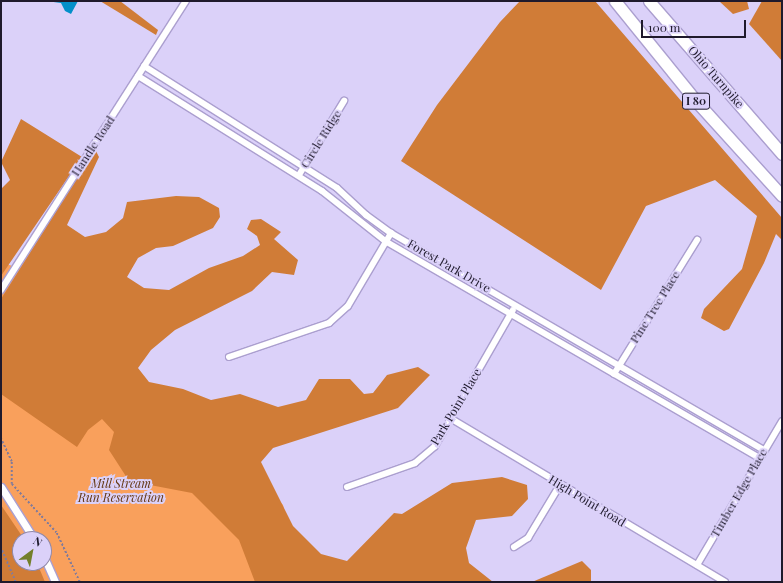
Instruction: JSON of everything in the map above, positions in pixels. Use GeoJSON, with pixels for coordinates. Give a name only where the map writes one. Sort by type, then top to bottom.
{"type":"FeatureCollection","features":[{"type":"Feature","properties":{"kind":"highway","name":"I 80"},"geometry":{"type":"LineString","coordinates":[[615,1],[696,101],[782,196]]}},
{"type":"Feature","properties":{"kind":"highway","name":"Ohio Turnpike"},"geometry":{"type":"LineString","coordinates":[[649,1],[782,154]]}},
{"type":"Feature","properties":{"kind":"street","name":"Handle Road"},"geometry":{"type":"LineString","coordinates":[[1,290],[186,1]]}},
{"type":"Feature","properties":{"kind":"street","name":"Forest Park Drive"},"geometry":{"type":"LineString","coordinates":[[144,66],[337,188],[366,215],[391,232],[764,450]]}},
{"type":"Feature","properties":{"kind":"street","name":"Forest Park Drive"},"geometry":{"type":"LineString","coordinates":[[138,76],[298,175],[385,242],[759,458]]}},
{"type":"Feature","properties":{"kind":"street","name":"Circle Ridge"},"geometry":{"type":"LineString","coordinates":[[298,175],[344,102]]}},
{"type":"Feature","properties":{"kind":"street"},"geometry":{"type":"LineString","coordinates":[[229,357],[329,323],[348,306],[391,232]]}},
{"type":"Feature","properties":{"kind":"street","name":"Pine Tree Place"},"geometry":{"type":"LineString","coordinates":[[614,374],[697,240]]}},
{"type":"Feature","properties":{"kind":"street","name":"Park Point Place"},"geometry":{"type":"LineString","coordinates":[[347,487],[415,463],[435,446],[516,305]]}},
{"type":"Feature","properties":{"kind":"street","name":"High Point Road"},"geometry":{"type":"LineString","coordinates":[[450,418],[560,485],[725,582]]}},
{"type":"Feature","properties":{"kind":"street","name":"Timber Edge Place"},"geometry":{"type":"LineString","coordinates":[[697,565],[782,421]]}},
{"type":"Feature","properties":{"kind":"street"},"geometry":{"type":"LineString","coordinates":[[514,547],[528,538],[560,485]]}},
{"type":"Feature","properties":{"kind":"street"},"geometry":{"type":"LineString","coordinates":[[1,487],[29,531]]}},
{"type":"Feature","properties":{"kind":"street"},"geometry":{"type":"LineString","coordinates":[[50,571],[55,582]]}},
{"type":"Feature","properties":{"kind":"path"},"geometry":{"type":"LineString","coordinates":[[1,438],[12,462],[12,484],[57,533],[80,582]]}},
{"type":"Feature","properties":{"kind":"path"},"geometry":{"type":"LineString","coordinates":[[1,547],[16,582]]}},
{"type":"Feature","properties":{"kind":"green space","name":"Mill Stream Run Reservation"},"geometry":{"type":"Polygon","coordinates":[[[53,213],[61,218],[56,309],[249,469],[283,505],[302,582],[1,582],[1,262],[18,268],[53,213]]]}},
{"type":"Feature","properties":{"kind":"shaded area"},"geometry":{"type":"Polygon","coordinates":[[[100,1],[120,1],[158,30],[156,35],[100,1]]]}},
{"type":"Feature","properties":{"kind":"shaded area"},"geometry":{"type":"Polygon","coordinates":[[[520,1],[595,1],[782,218],[782,240],[776,234],[764,263],[729,329],[724,331],[701,318],[704,309],[742,269],[757,216],[715,180],[646,206],[601,290],[401,161],[437,105],[500,22],[520,1]]]}},
{"type":"Feature","properties":{"kind":"shaded area"},"geometry":{"type":"Polygon","coordinates":[[[719,1],[747,1],[749,9],[733,14],[719,1]]]}},
{"type":"Feature","properties":{"kind":"shaded area"},"geometry":{"type":"Polygon","coordinates":[[[762,1],[782,1],[782,61],[749,24],[762,1]]]}},
{"type":"Feature","properties":{"kind":"shaded area"},"geometry":{"type":"Polygon","coordinates":[[[21,119],[82,157],[1,276],[1,189],[10,180],[1,162],[21,119]]]}},
{"type":"Feature","properties":{"kind":"shaded area"},"geometry":{"type":"Polygon","coordinates":[[[96,151],[99,157],[67,225],[85,237],[106,232],[123,218],[127,202],[176,196],[199,197],[219,208],[220,217],[213,228],[173,246],[156,248],[138,258],[127,277],[144,288],[169,290],[209,268],[243,256],[260,245],[257,236],[247,229],[251,220],[261,219],[281,232],[274,239],[298,260],[294,275],[272,272],[252,291],[175,330],[151,350],[138,368],[149,382],[183,389],[211,400],[240,394],[278,407],[306,400],[319,379],[350,379],[364,394],[373,393],[387,375],[418,367],[430,375],[398,408],[273,448],[261,462],[293,526],[321,554],[347,561],[394,513],[402,514],[452,483],[502,477],[527,485],[528,499],[512,516],[476,520],[466,548],[469,563],[493,582],[255,582],[239,540],[192,493],[129,481],[109,450],[114,432],[102,419],[88,430],[77,447],[1,394],[1,299],[81,171],[96,151]]]}},
{"type":"Feature","properties":{"kind":"shaded area"},"geometry":{"type":"Polygon","coordinates":[[[1,505],[19,531],[12,531],[12,571],[40,571],[45,582],[1,582],[1,505]]]}},
{"type":"Feature","properties":{"kind":"shaded area"},"geometry":{"type":"Polygon","coordinates":[[[582,561],[591,570],[591,582],[532,582],[582,561]]]}},
{"type":"Feature","properties":{"kind":"water"},"geometry":{"type":"Polygon","coordinates":[[[46,1],[78,1],[71,14],[65,11],[61,3],[46,1]]]}}]}
